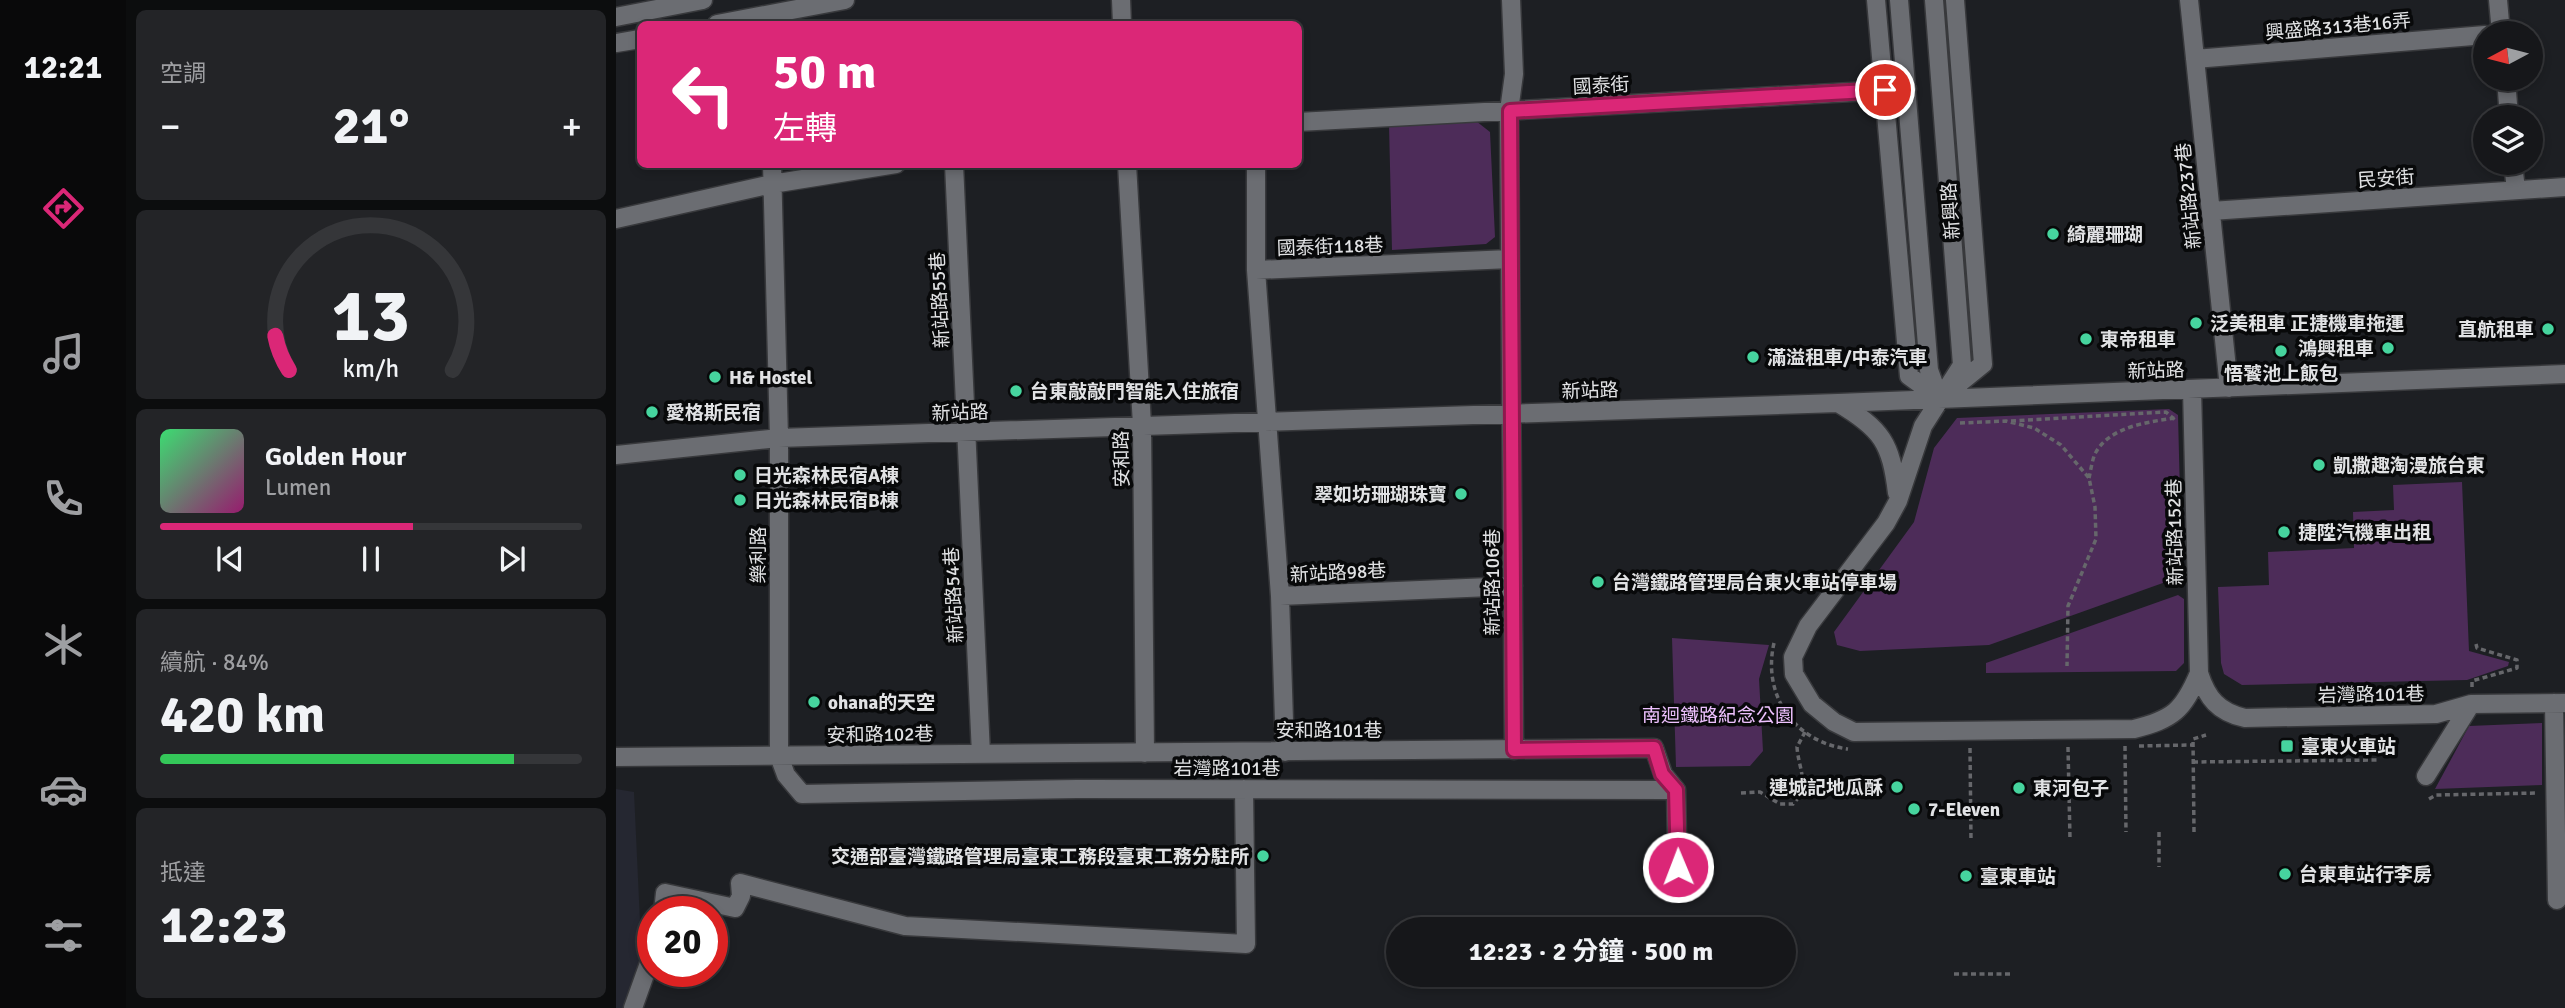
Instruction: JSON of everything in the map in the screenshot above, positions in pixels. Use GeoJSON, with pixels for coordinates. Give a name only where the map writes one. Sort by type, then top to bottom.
{"type":"FeatureCollection","features":[{"type":"Feature","properties":{"kind":"street"},"geometry":{"type":"LineString","coordinates":[[616,17],[703,0]]}},
{"type":"Feature","properties":{"kind":"street"},"geometry":{"type":"LineString","coordinates":[[733,21],[845,0]]}},
{"type":"Feature","properties":{"kind":"street"},"geometry":{"type":"LineString","coordinates":[[1121,0],[1122,21]]}},
{"type":"Feature","properties":{"kind":"street","name":"新站路106巷"},"geometry":{"type":"LineString","coordinates":[[1511,0],[1514,74],[1510,111],[1514,750]]}},
{"type":"Feature","properties":{"kind":"street"},"geometry":{"type":"LineString","coordinates":[[1876,0],[1909,376],[1939,398]]}},
{"type":"Feature","properties":{"kind":"street","name":"新興路"},"geometry":{"type":"LineString","coordinates":[[1899,0],[1929,369],[1939,398]]}},
{"type":"Feature","properties":{"kind":"street","name":"新興路"},"geometry":{"type":"LineString","coordinates":[[1934,0],[1962,365],[1939,398],[1919,436],[1898,501],[1886,523],[1808,626],[1793,657],[1794,674],[1812,704],[1834,722],[1854,732],[2134,729],[2162,722],[2179,710],[2199,673]]}},
{"type":"Feature","properties":{"kind":"street","name":"新興路"},"geometry":{"type":"LineString","coordinates":[[1939,398],[1983,365],[1955,0]]}},
{"type":"Feature","properties":{"kind":"street","name":"新站路237巷"},"geometry":{"type":"LineString","coordinates":[[2189,0],[2230,388]]}},
{"type":"Feature","properties":{"kind":"street"},"geometry":{"type":"LineString","coordinates":[[2498,0],[2500,21]]}},
{"type":"Feature","properties":{"kind":"street","name":"興盛路313巷16弄"},"geometry":{"type":"LineString","coordinates":[[2195,59],[2473,36]]}},
{"type":"Feature","properties":{"kind":"street"},"geometry":{"type":"LineString","coordinates":[[616,43],[637,39]]}},
{"type":"Feature","properties":{"kind":"street"},"geometry":{"type":"LineString","coordinates":[[1942,86],[1962,85]]}},
{"type":"Feature","properties":{"kind":"street","name":"國泰街"},"geometry":{"type":"LineString","coordinates":[[1302,122],[1907,89]]}},
{"type":"Feature","properties":{"kind":"street","name":"樂利路"},"geometry":{"type":"LineString","coordinates":[[772,168],[779,438],[779,756],[786,775]]}},
{"type":"Feature","properties":{"kind":"street"},"geometry":{"type":"LineString","coordinates":[[616,219],[772,184],[871,168]]}},
{"type":"Feature","properties":{"kind":"street","name":"新站路55巷"},"geometry":{"type":"LineString","coordinates":[[954,168],[966,433]]}},
{"type":"Feature","properties":{"kind":"street","name":"安和路"},"geometry":{"type":"LineString","coordinates":[[1127,168],[1142,425],[1145,753]]}},
{"type":"Feature","properties":{"kind":"street","name":"國泰街118巷"},"geometry":{"type":"LineString","coordinates":[[1256,168],[1256,270],[1510,259]]}},
{"type":"Feature","properties":{"kind":"street"},"geometry":{"type":"LineString","coordinates":[[2514,175],[2516,190]]}},
{"type":"Feature","properties":{"kind":"street","name":"民安街"},"geometry":{"type":"LineString","coordinates":[[2211,211],[2565,187]]}},
{"type":"Feature","properties":{"kind":"street"},"geometry":{"type":"LineString","coordinates":[[1256,270],[1280,596]]}},
{"type":"Feature","properties":{"kind":"street","name":"新站路"},"geometry":{"type":"LineString","coordinates":[[616,455],[779,438],[1838,403],[2565,374]]}},
{"type":"Feature","properties":{"kind":"street","name":"新站路152巷"},"geometry":{"type":"LineString","coordinates":[[2192,389],[2199,673]]}},
{"type":"Feature","properties":{"kind":"street"},"geometry":{"type":"LineString","coordinates":[[1838,403],[1861,416],[1885,439],[1893,462],[1898,501]]}},
{"type":"Feature","properties":{"kind":"street","name":"新站路54巷"},"geometry":{"type":"LineString","coordinates":[[966,433],[981,754]]}},
{"type":"Feature","properties":{"kind":"street","name":"新站路98巷"},"geometry":{"type":"LineString","coordinates":[[1285,752],[1280,596],[1513,586]]}},
{"type":"Feature","properties":{"kind":"street","name":"岩灣路101巷"},"geometry":{"type":"LineString","coordinates":[[2199,673],[2205,692],[2218,708],[2228,714],[2245,718],[2436,714],[2472,695],[2560,703]]}},
{"type":"Feature","properties":{"kind":"street"},"geometry":{"type":"LineString","coordinates":[[2426,776],[2472,695]]}},
{"type":"Feature","properties":{"kind":"street"},"geometry":{"type":"LineString","coordinates":[[2557,901],[2556,793],[2560,703]]}},
{"type":"Feature","properties":{"kind":"street","name":"安和路101巷"},"geometry":{"type":"LineString","coordinates":[[1145,753],[1654,748],[1662,774],[1676,790]]}},
{"type":"Feature","properties":{"kind":"street","name":"安和路102巷"},"geometry":{"type":"LineString","coordinates":[[616,757],[1145,753]]}},
{"type":"Feature","properties":{"kind":"street","name":"岩灣路101巷"},"geometry":{"type":"LineString","coordinates":[[786,775],[802,794],[1244,789],[1676,790]]}},
{"type":"Feature","properties":{"kind":"street"},"geometry":{"type":"LineString","coordinates":[[728,906],[735,908],[741,896],[740,883],[905,926],[1246,944],[1244,789]]}},
{"type":"Feature","properties":{"kind":"street"},"geometry":{"type":"LineString","coordinates":[[1676,790],[1678,893]]}},
{"type":"Feature","properties":{"kind":"street"},"geometry":{"type":"LineString","coordinates":[[665,896],[665,892],[682,896]]}},
{"type":"Feature","properties":{"kind":"street"},"geometry":{"type":"LineString","coordinates":[[633,1008],[640,987]]}},
{"type":"Feature","properties":{"kind":"path"},"geometry":{"type":"LineString","coordinates":[[1960,423],[2166,412],[2175,418]]}},
{"type":"Feature","properties":{"kind":"path"},"geometry":{"type":"LineString","coordinates":[[2175,418],[2175,429]]}},
{"type":"Feature","properties":{"kind":"path"},"geometry":{"type":"LineString","coordinates":[[2067,666],[2068,606],[2096,539],[2090,478],[2096,453],[2107,440],[2124,429],[2175,418]]}},
{"type":"Feature","properties":{"kind":"path"},"geometry":{"type":"LineString","coordinates":[[2006,421],[2034,428],[2061,445],[2090,478]]}},
{"type":"Feature","properties":{"kind":"path"},"geometry":{"type":"LineString","coordinates":[[2472,695],[2472,681],[2518,668],[2517,660],[2477,648],[2476,644]]}},
{"type":"Feature","properties":{"kind":"path"},"geometry":{"type":"LineString","coordinates":[[1741,793],[1760,792],[1780,804],[1793,804],[1799,798],[1803,780],[1797,747],[1805,732]]}},
{"type":"Feature","properties":{"kind":"path"},"geometry":{"type":"LineString","coordinates":[[2194,832],[2193,739],[2206,735]]}},
{"type":"Feature","properties":{"kind":"path"},"geometry":{"type":"LineString","coordinates":[[2125,746],[2126,832]]}},
{"type":"Feature","properties":{"kind":"path"},"geometry":{"type":"LineString","coordinates":[[2068,747],[2070,839]]}},
{"type":"Feature","properties":{"kind":"path"},"geometry":{"type":"LineString","coordinates":[[1970,748],[1971,840]]}},
{"type":"Feature","properties":{"kind":"path"},"geometry":{"type":"LineString","coordinates":[[2193,762],[2377,760]]}},
{"type":"Feature","properties":{"kind":"path"},"geometry":{"type":"LineString","coordinates":[[2429,799],[2436,795],[2556,793]]}},
{"type":"Feature","properties":{"kind":"path"},"geometry":{"type":"LineString","coordinates":[[2159,832],[2159,867]]}},
{"type":"Feature","properties":{"kind":"path"},"geometry":{"type":"LineString","coordinates":[[1954,974],[2012,974]]}},
{"type":"Feature","properties":{"kind":"shaded area"},"geometry":{"type":"Polygon","coordinates":[[[616,789],[634,792],[639,896],[637,987],[643,987],[644,1008],[616,1008],[616,789]]]}},
{"type":"Feature","properties":{"kind":"green space"},"geometry":{"type":"Polygon","coordinates":[[[1476,121],[1490,132],[1495,237],[1486,244],[1392,250],[1389,125],[1476,121]]]}},
{"type":"Feature","properties":{"kind":"green space"},"geometry":{"type":"Polygon","coordinates":[[[2169,409],[2178,415],[2182,572],[2174,579],[1989,645],[1860,651],[1837,645],[1834,632],[1914,522],[1934,448],[1957,418],[2169,409]]]}},
{"type":"Feature","properties":{"kind":"green space"},"geometry":{"type":"Polygon","coordinates":[[[2462,482],[2469,651],[2509,662],[2508,666],[2467,680],[2242,685],[2224,674],[2221,663],[2218,587],[2269,585],[2268,552],[2354,548],[2353,512],[2394,510],[2393,485],[2462,482]]]}},
{"type":"Feature","properties":{"kind":"green space"},"geometry":{"type":"Polygon","coordinates":[[[2178,595],[2184,599],[2184,663],[2176,671],[1986,673],[1986,663],[2178,595]]]}},
{"type":"Feature","properties":{"kind":"green space","name":"南迴鐵路紀念公園"},"geometry":{"type":"Polygon","coordinates":[[[1672,638],[1769,645],[1759,679],[1763,751],[1750,766],[1676,767],[1672,638]]]}},
{"type":"Feature","properties":{"kind":"green space"},"geometry":{"type":"Polygon","coordinates":[[[2542,723],[2542,785],[2435,789],[2469,726],[2542,723]]]}},
{"type":"Feature","properties":{"kind":"place","name":"綺麗珊瑚"},"geometry":{"type":"Point","coordinates":[2053,234]}},
{"type":"Feature","properties":{"kind":"place","name":"泛美租車 正捷機車拖運"},"geometry":{"type":"Point","coordinates":[2196,323]}},
{"type":"Feature","properties":{"kind":"place","name":"直航租車"},"geometry":{"type":"Point","coordinates":[2548,329]}},
{"type":"Feature","properties":{"kind":"place","name":"東帝租車"},"geometry":{"type":"Point","coordinates":[2086,339]}},
{"type":"Feature","properties":{"kind":"place","name":"鴻興租車"},"geometry":{"type":"Point","coordinates":[2388,348]}},
{"type":"Feature","properties":{"kind":"place","name":"悟饕池上飯包"},"geometry":{"type":"Point","coordinates":[2281,351]}},
{"type":"Feature","properties":{"kind":"place","name":"滿溢租車/中泰汽車"},"geometry":{"type":"Point","coordinates":[1753,357]}},
{"type":"Feature","properties":{"kind":"place","name":"H& Hostel"},"geometry":{"type":"Point","coordinates":[715,377]}},
{"type":"Feature","properties":{"kind":"place","name":"台東敲敲門智能入住旅宿"},"geometry":{"type":"Point","coordinates":[1016,391]}},
{"type":"Feature","properties":{"kind":"place","name":"愛格斯民宿"},"geometry":{"type":"Point","coordinates":[652,412]}},
{"type":"Feature","properties":{"kind":"place","name":"凱撒趣淘漫旅台東"},"geometry":{"type":"Point","coordinates":[2319,465]}},
{"type":"Feature","properties":{"kind":"place","name":"日光森林民宿A棟"},"geometry":{"type":"Point","coordinates":[740,475]}},
{"type":"Feature","properties":{"kind":"place","name":"翠如坊珊瑚珠寶"},"geometry":{"type":"Point","coordinates":[1461,494]}},
{"type":"Feature","properties":{"kind":"place","name":"日光森林民宿B棟"},"geometry":{"type":"Point","coordinates":[740,500]}},
{"type":"Feature","properties":{"kind":"place","name":"捷陞汽機車出租"},"geometry":{"type":"Point","coordinates":[2284,532]}},
{"type":"Feature","properties":{"kind":"place","name":"台灣鐵路管理局台東火車站停車場"},"geometry":{"type":"Point","coordinates":[1598,582]}},
{"type":"Feature","properties":{"kind":"place","name":"ohana的天空"},"geometry":{"type":"Point","coordinates":[814,702]}},
{"type":"Feature","properties":{"kind":"place","name":"臺東火車站"},"geometry":{"type":"Point","coordinates":[2287,746]}},
{"type":"Feature","properties":{"kind":"place","name":"連城記地瓜酥"},"geometry":{"type":"Point","coordinates":[1897,787]}},
{"type":"Feature","properties":{"kind":"place","name":"東河包子"},"geometry":{"type":"Point","coordinates":[2019,788]}},
{"type":"Feature","properties":{"kind":"place","name":"7-Eleven"},"geometry":{"type":"Point","coordinates":[1914,809]}},
{"type":"Feature","properties":{"kind":"place","name":"交通部臺灣鐵路管理局臺東工務段臺東工務分駐所"},"geometry":{"type":"Point","coordinates":[1263,856]}},
{"type":"Feature","properties":{"kind":"place","name":"台東車站行李房"},"geometry":{"type":"Point","coordinates":[2285,874]}},
{"type":"Feature","properties":{"kind":"place","name":"臺東車站"},"geometry":{"type":"Point","coordinates":[1966,876]}},
{"type":"Feature","properties":{"kind":"route"},"geometry":{"type":"LineString","coordinates":[[1678,867],[1676,790],[1662,774],[1654,748],[1514,750],[1510,111],[1885,90]]}}]}
